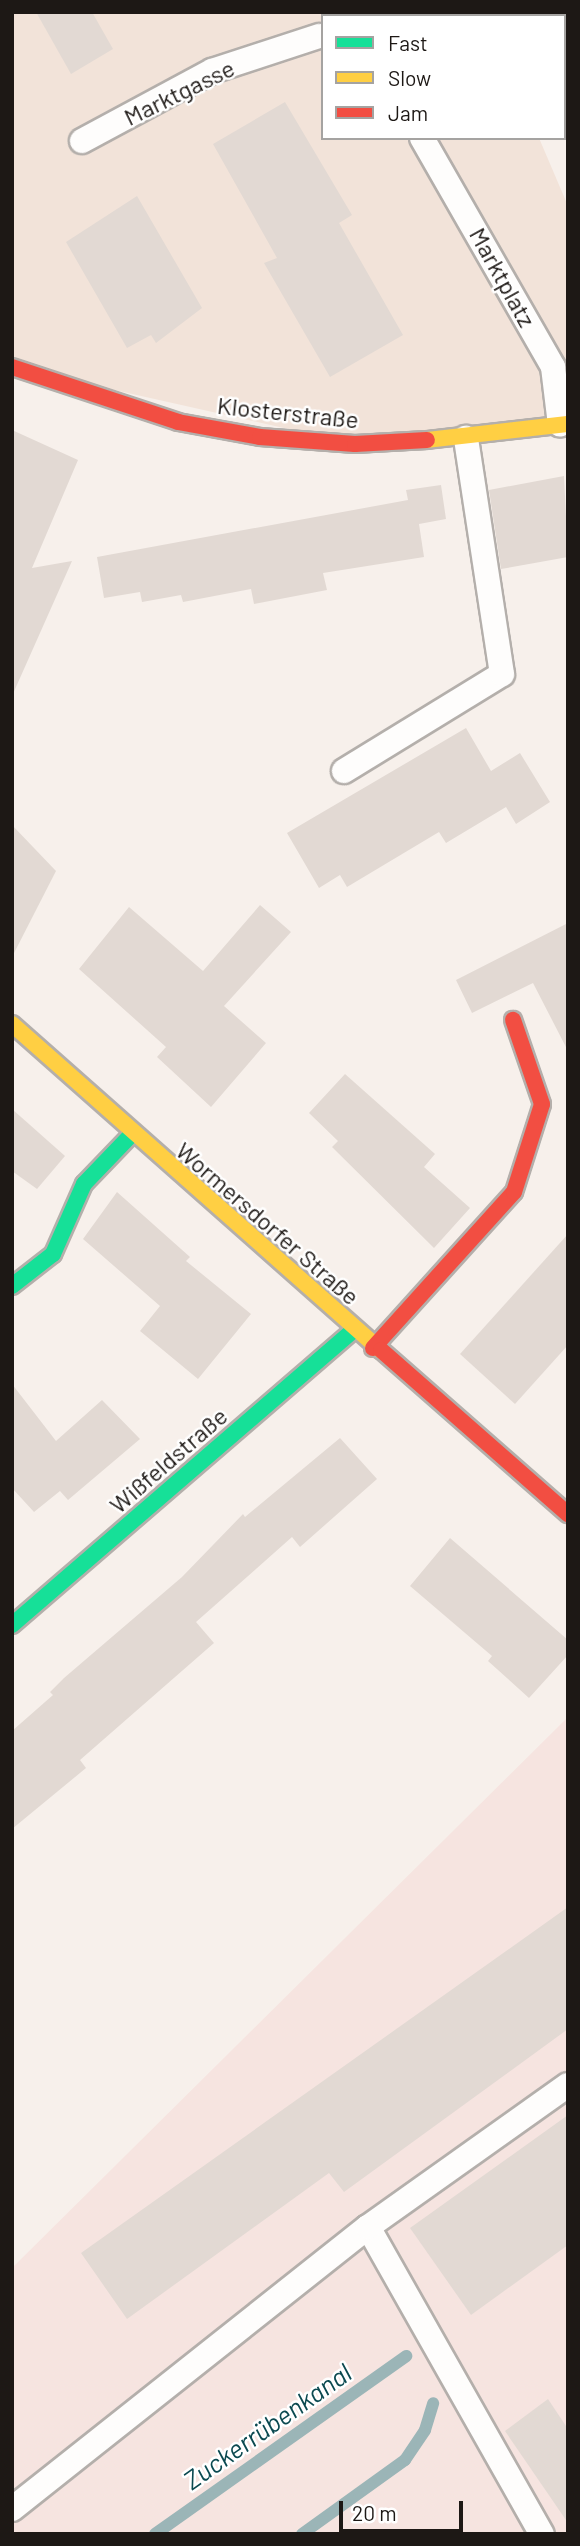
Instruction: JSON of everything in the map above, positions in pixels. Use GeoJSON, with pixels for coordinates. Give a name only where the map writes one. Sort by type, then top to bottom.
{"type":"FeatureCollection","features":[{"type":"Feature","properties":{"kind":"street","name":"Klosterstraße"},"geometry":{"type":"LineString","coordinates":[[12,367],[178,422],[260,437],[355,444],[466,438],[564,424]]}},
{"type":"Feature","properties":{"kind":"street"},"geometry":{"type":"LineString","coordinates":[[373,1348],[514,1192],[542,1104],[513,1020]]}},
{"type":"Feature","properties":{"kind":"street","name":"Wormersdorfer Straße"},"geometry":{"type":"LineString","coordinates":[[12,1024],[373,1348],[568,1514]]}},
{"type":"Feature","properties":{"kind":"street"},"geometry":{"type":"LineString","coordinates":[[12,1286],[53,1254],[84,1184],[132,1134]]}},
{"type":"Feature","properties":{"kind":"street","name":"Wißfeldstraße"},"geometry":{"type":"LineString","coordinates":[[12,1625],[354,1330]]}},
{"type":"Feature","properties":{"kind":"lane","name":"Marktgasse"},"geometry":{"type":"LineString","coordinates":[[82,141],[212,71],[321,37]]}},
{"type":"Feature","properties":{"kind":"lane","name":"Marktplatz"},"geometry":{"type":"LineString","coordinates":[[423,140],[553,367],[564,424]]}},
{"type":"Feature","properties":{"kind":"lane"},"geometry":{"type":"LineString","coordinates":[[344,771],[502,674],[466,438]]}},
{"type":"Feature","properties":{"kind":"lane"},"geometry":{"type":"LineString","coordinates":[[12,2509],[368,2227],[568,2085]]}},
{"type":"Feature","properties":{"kind":"lane"},"geometry":{"type":"LineString","coordinates":[[368,2227],[542,2534]]}},
{"type":"Feature","properties":{"kind":"shaded area"},"geometry":{"type":"Polygon","coordinates":[[[12,12],[568,12],[566,49],[566,14],[321,14],[321,140],[540,140],[568,206],[568,424],[355,444],[12,367],[12,12]]]}},
{"type":"Feature","properties":{"kind":"shaded area"},"geometry":{"type":"Polygon","coordinates":[[[568,1717],[568,2534],[12,2534],[12,2268],[568,1717]]]}},
{"type":"Feature","properties":{"kind":"building"},"geometry":{"type":"Polygon","coordinates":[[[36,12],[92,12],[113,49],[71,74],[36,12]]]}},
{"type":"Feature","properties":{"kind":"building"},"geometry":{"type":"Polygon","coordinates":[[[285,102],[352,215],[339,223],[403,335],[330,377],[264,263],[277,258],[213,144],[285,102]]]}},
{"type":"Feature","properties":{"kind":"building"},"geometry":{"type":"Polygon","coordinates":[[[137,196],[202,308],[156,343],[151,335],[127,348],[66,242],[137,196]]]}},
{"type":"Feature","properties":{"kind":"building"},"geometry":{"type":"Polygon","coordinates":[[[12,430],[78,460],[32,568],[72,561],[12,696],[12,430]]]}},
{"type":"Feature","properties":{"kind":"building"},"geometry":{"type":"Polygon","coordinates":[[[564,476],[568,557],[501,569],[489,490],[564,476]]]}},
{"type":"Feature","properties":{"kind":"building"},"geometry":{"type":"Polygon","coordinates":[[[441,485],[446,519],[419,524],[424,557],[323,573],[327,590],[254,604],[251,589],[183,602],[181,595],[142,602],[140,592],[104,598],[97,557],[408,500],[406,490],[441,485]]]}},
{"type":"Feature","properties":{"kind":"building"},"geometry":{"type":"Polygon","coordinates":[[[466,728],[491,771],[520,753],[550,802],[516,824],[506,807],[446,843],[439,832],[347,887],[340,875],[319,888],[287,833],[466,728]]]}},
{"type":"Feature","properties":{"kind":"building"},"geometry":{"type":"Polygon","coordinates":[[[12,825],[56,871],[12,957],[12,825]]]}},
{"type":"Feature","properties":{"kind":"building"},"geometry":{"type":"Polygon","coordinates":[[[260,905],[291,932],[224,1006],[266,1043],[211,1107],[157,1057],[166,1047],[79,969],[129,907],[203,971],[260,905]]]}},
{"type":"Feature","properties":{"kind":"building"},"geometry":{"type":"Polygon","coordinates":[[[568,923],[568,1051],[533,983],[472,1013],[456,980],[568,923]]]}},
{"type":"Feature","properties":{"kind":"building"},"geometry":{"type":"Polygon","coordinates":[[[345,1074],[435,1154],[424,1167],[470,1208],[434,1248],[332,1147],[338,1141],[309,1113],[345,1074]]]}},
{"type":"Feature","properties":{"kind":"building"},"geometry":{"type":"Polygon","coordinates":[[[12,1109],[65,1156],[37,1189],[12,1171],[12,1109]]]}},
{"type":"Feature","properties":{"kind":"building"},"geometry":{"type":"Polygon","coordinates":[[[117,1192],[190,1257],[186,1261],[251,1314],[198,1379],[140,1331],[160,1306],[83,1239],[117,1192]]]}},
{"type":"Feature","properties":{"kind":"building"},"geometry":{"type":"Polygon","coordinates":[[[568,1234],[568,1345],[515,1404],[460,1354],[568,1234]]]}},
{"type":"Feature","properties":{"kind":"building"},"geometry":{"type":"Polygon","coordinates":[[[12,1384],[56,1441],[102,1400],[140,1439],[68,1500],[60,1491],[34,1512],[12,1488],[12,1384]]]}},
{"type":"Feature","properties":{"kind":"building"},"geometry":{"type":"Polygon","coordinates":[[[340,1438],[377,1479],[300,1547],[292,1537],[196,1622],[214,1643],[80,1760],[86,1768],[12,1829],[12,1731],[53,1695],[50,1692],[64,1678],[182,1577],[243,1514],[245,1517],[340,1438]]]}},
{"type":"Feature","properties":{"kind":"building"},"geometry":{"type":"Polygon","coordinates":[[[450,1538],[568,1640],[568,1655],[529,1698],[488,1661],[492,1656],[410,1586],[450,1538]]]}},
{"type":"Feature","properties":{"kind":"building"},"geometry":{"type":"Polygon","coordinates":[[[568,1907],[568,2029],[344,2192],[329,2173],[127,2319],[81,2253],[568,1907]]]}},
{"type":"Feature","properties":{"kind":"building"},"geometry":{"type":"Polygon","coordinates":[[[568,2115],[568,2245],[471,2315],[410,2228],[568,2115]]]}},
{"type":"Feature","properties":{"kind":"building"},"geometry":{"type":"Polygon","coordinates":[[[548,2399],[568,2429],[568,2523],[505,2431],[548,2399]]]}},
{"type":"Feature","properties":{"kind":"waterway","name":"Zuckerrübenkanal"},"geometry":{"type":"LineString","coordinates":[[155,2534],[406,2356]]}},
{"type":"Feature","properties":{"kind":"waterway","name":"Zuckerrübenkanal"},"geometry":{"type":"LineString","coordinates":[[302,2534],[405,2460],[425,2430],[433,2403]]}},
{"type":"Feature","properties":{"kind":"traffic: fast"},"geometry":{"type":"LineString","coordinates":[[12,1286],[53,1254],[84,1184],[132,1134]]}},
{"type":"Feature","properties":{"kind":"traffic: fast"},"geometry":{"type":"LineString","coordinates":[[12,1625],[354,1330]]}},
{"type":"Feature","properties":{"kind":"traffic: slow"},"geometry":{"type":"LineString","coordinates":[[427,440],[568,424]]}},
{"type":"Feature","properties":{"kind":"traffic: slow"},"geometry":{"type":"LineString","coordinates":[[12,1024],[381,1350]]}},
{"type":"Feature","properties":{"kind":"traffic: jam"},"geometry":{"type":"LineString","coordinates":[[12,367],[178,422],[260,437],[355,444],[427,440]]}},
{"type":"Feature","properties":{"kind":"traffic: jam"},"geometry":{"type":"LineString","coordinates":[[373,1348],[514,1192],[542,1104],[513,1020]]}},
{"type":"Feature","properties":{"kind":"traffic: jam"},"geometry":{"type":"LineString","coordinates":[[381,1350],[568,1514]]}}]}
